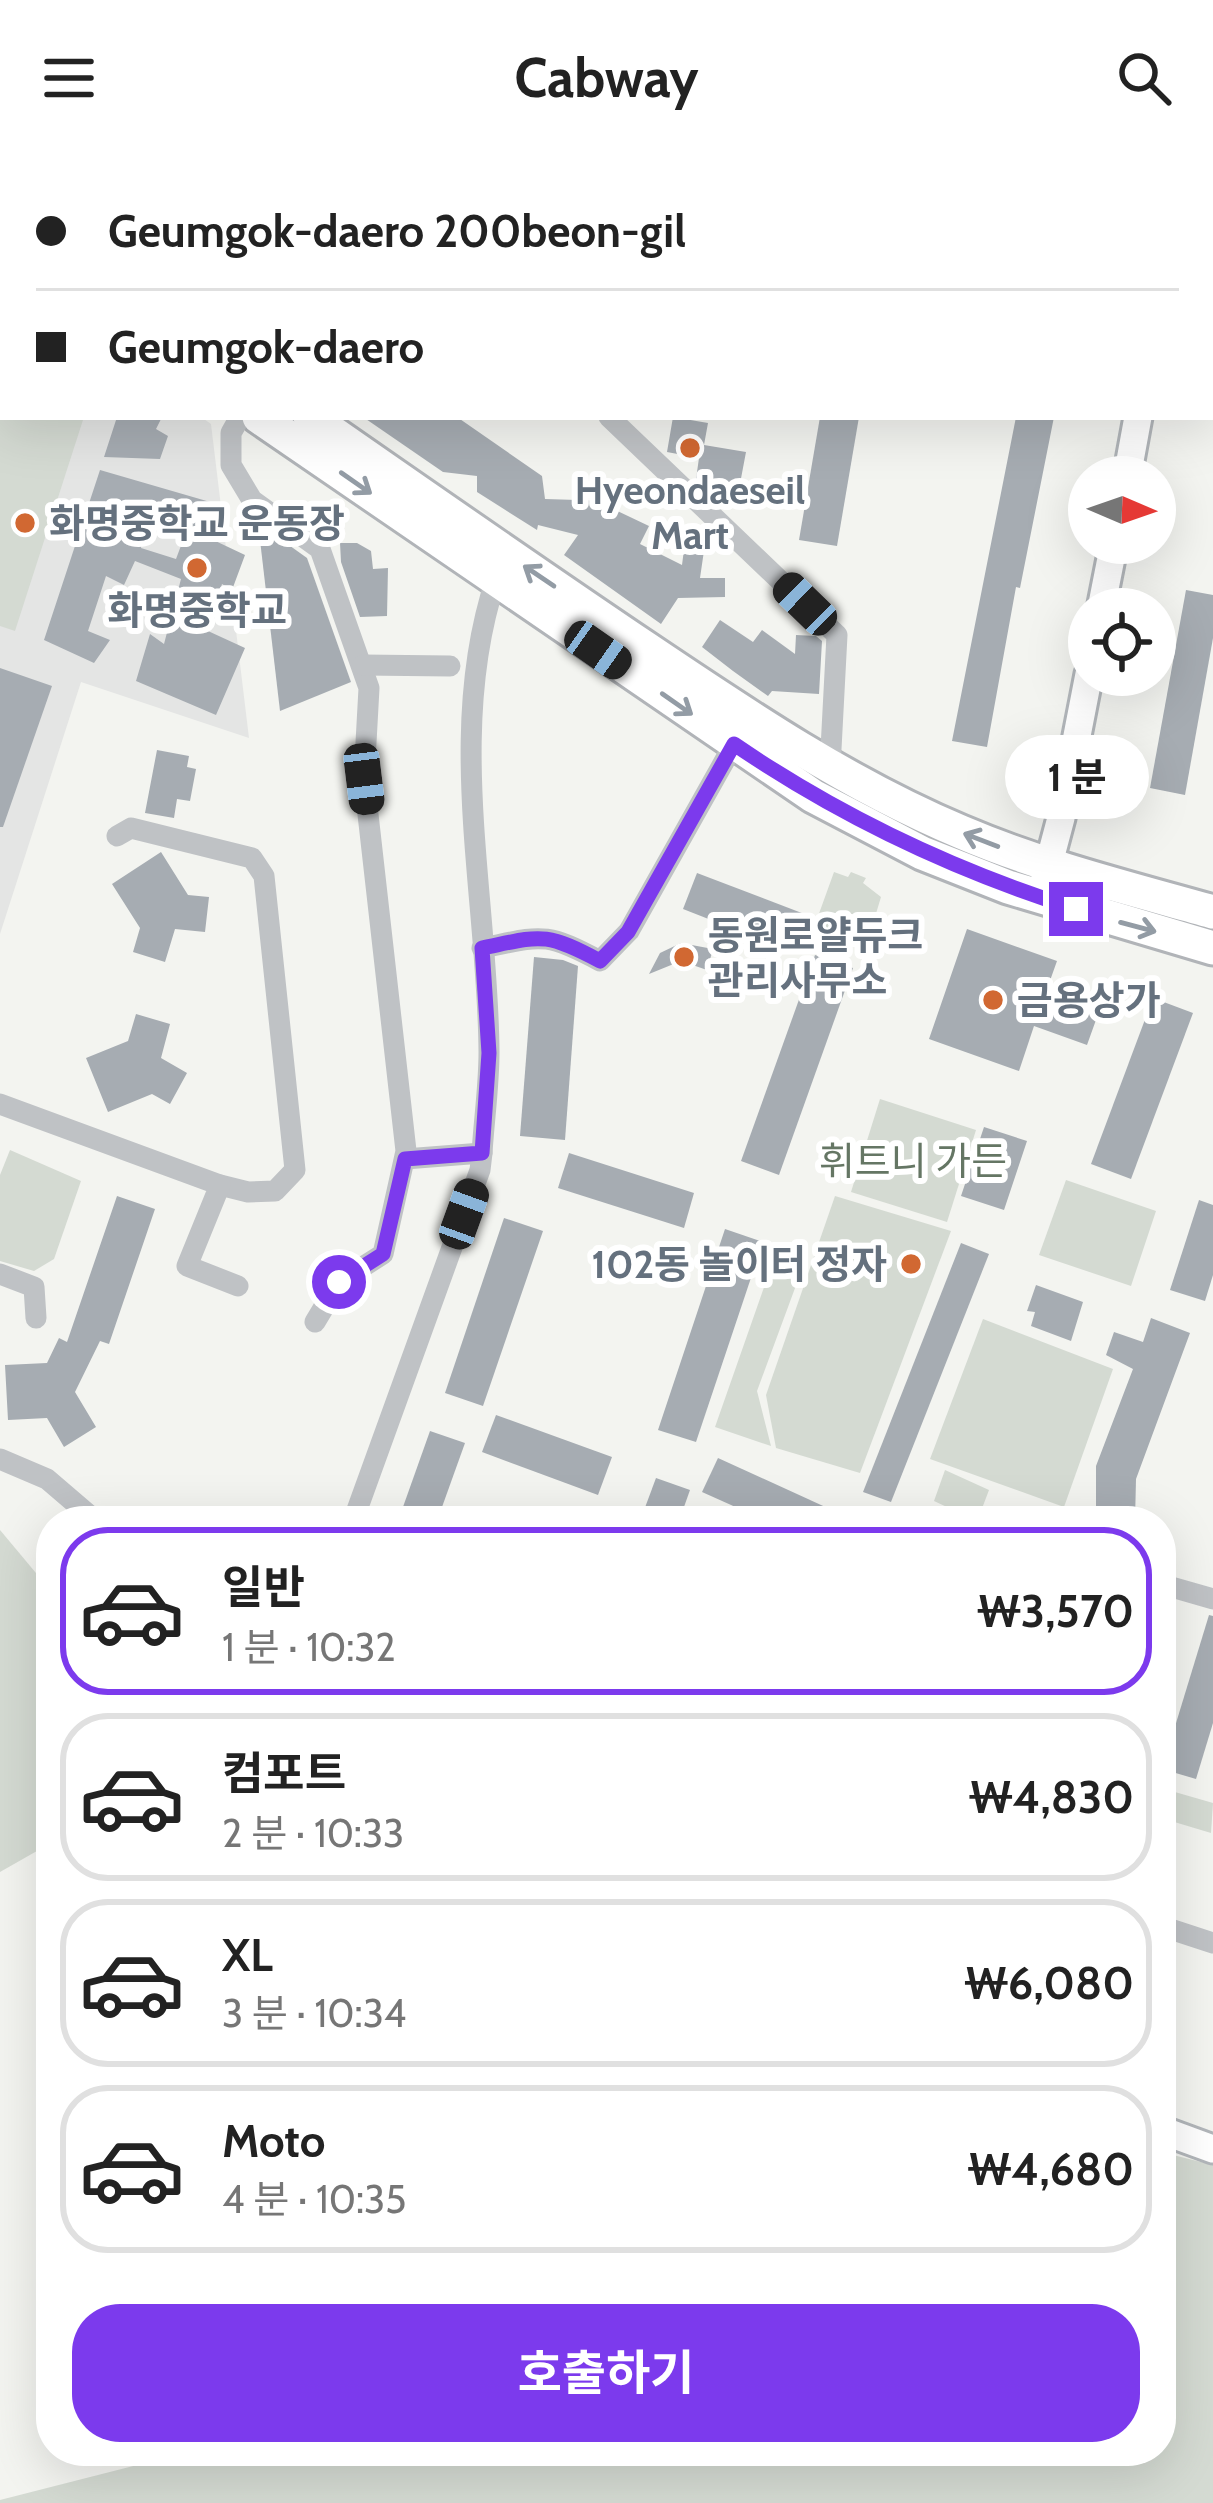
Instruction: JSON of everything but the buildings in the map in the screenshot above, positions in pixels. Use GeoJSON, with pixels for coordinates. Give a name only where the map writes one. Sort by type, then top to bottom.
{"type":"FeatureCollection","features":[{"type":"Feature","properties":{"kind":"main road"},"geometry":{"type":"LineString","coordinates":[[263,420],[813,796],[922,853],[1044,882],[1213,912]]}},
{"type":"Feature","properties":{"kind":"main road"},"geometry":{"type":"LineString","coordinates":[[314,420],[569,597],[830,768],[958,831],[1044,882],[1213,947]]}},
{"type":"Feature","properties":{"kind":"street"},"geometry":{"type":"LineString","coordinates":[[238,420],[231,434],[231,465],[252,500],[320,549],[369,688],[364,779],[405,1159],[383,1254],[339,1282],[315,1322]]}},
{"type":"Feature","properties":{"kind":"street"},"geometry":{"type":"LineString","coordinates":[[612,420],[837,635],[830,768]]}},
{"type":"Feature","properties":{"kind":"street"},"geometry":{"type":"LineString","coordinates":[[1131,456],[1137,420]]}},
{"type":"Feature","properties":{"kind":"street"},"geometry":{"type":"LineString","coordinates":[[358,1506],[480,1170],[489,1053],[471,742],[482,622],[496,579]]}},
{"type":"Feature","properties":{"kind":"street"},"geometry":{"type":"LineString","coordinates":[[363,665],[450,666]]}},
{"type":"Feature","properties":{"kind":"street"},"geometry":{"type":"LineString","coordinates":[[1044,882],[1084,696]]}},
{"type":"Feature","properties":{"kind":"street"},"geometry":{"type":"LineString","coordinates":[[482,948],[541,936],[600,961],[628,932],[734,744]]}},
{"type":"Feature","properties":{"kind":"street"},"geometry":{"type":"LineString","coordinates":[[0,1104],[248,1192],[275,1191],[295,1170],[264,876],[252,858],[131,828],[117,836]]}},
{"type":"Feature","properties":{"kind":"street"},"geometry":{"type":"LineString","coordinates":[[405,1159],[482,1153]]}},
{"type":"Feature","properties":{"kind":"street"},"geometry":{"type":"LineString","coordinates":[[220,1185],[188,1266],[238,1286]]}},
{"type":"Feature","properties":{"kind":"street"},"geometry":{"type":"LineString","coordinates":[[0,1274],[34,1287],[36,1318]]}},
{"type":"Feature","properties":{"kind":"street"},"geometry":{"type":"LineString","coordinates":[[0,1459],[47,1479],[78,1506]]}},
{"type":"Feature","properties":{"kind":"street"},"geometry":{"type":"LineString","coordinates":[[1176,1588],[1213,1599]]}},
{"type":"Feature","properties":{"kind":"street"},"geometry":{"type":"LineString","coordinates":[[1176,1932],[1213,1943]]}},
{"type":"Feature","properties":{"kind":"street"},"geometry":{"type":"LineString","coordinates":[[1176,2135],[1213,2149]]}},
{"type":"Feature","properties":{"kind":"shaded area"},"geometry":{"type":"Polygon","coordinates":[[[0,420],[205,420],[211,424],[249,738],[81,682],[0,934],[0,420]]]}},
{"type":"Feature","properties":{"kind":"green space","name":"화명중학교 운동장"},"geometry":{"type":"Polygon","coordinates":[[[0,420],[83,420],[15,631],[0,626],[0,420]]]}},
{"type":"Feature","properties":{"kind":"green space"},"geometry":{"type":"Polygon","coordinates":[[[834,872],[866,878],[863,883],[881,897],[865,950],[812,933],[834,872]]]}},
{"type":"Feature","properties":{"kind":"green space","name":"휘트니 가든"},"geometry":{"type":"Polygon","coordinates":[[[880,1099],[976,1130],[947,1222],[851,1192],[880,1099]]]}},
{"type":"Feature","properties":{"kind":"green space"},"geometry":{"type":"Polygon","coordinates":[[[10,1150],[81,1181],[54,1259],[34,1271],[0,1261],[0,1175],[10,1150]]]}},
{"type":"Feature","properties":{"kind":"green space"},"geometry":{"type":"Polygon","coordinates":[[[1066,1180],[1156,1211],[1131,1286],[1039,1255],[1066,1180]]]}},
{"type":"Feature","properties":{"kind":"green space"},"geometry":{"type":"Polygon","coordinates":[[[835,1196],[951,1231],[860,1473],[776,1448],[766,1395],[835,1196]]]}},
{"type":"Feature","properties":{"kind":"green space"},"geometry":{"type":"Polygon","coordinates":[[[769,1273],[798,1280],[757,1391],[771,1446],[715,1427],[769,1273]]]}},
{"type":"Feature","properties":{"kind":"green space"},"geometry":{"type":"Polygon","coordinates":[[[983,1319],[1113,1369],[1064,1506],[930,1459],[983,1319]]]}},
{"type":"Feature","properties":{"kind":"green space"},"geometry":{"type":"Polygon","coordinates":[[[945,1470],[989,1490],[983,1506],[945,1506],[934,1501],[945,1470]]]}},
{"type":"Feature","properties":{"kind":"green space"},"geometry":{"type":"Polygon","coordinates":[[[0,1530],[36,1573],[36,1852],[0,1872],[0,1530]]]}},
{"type":"Feature","properties":{"kind":"green space"},"geometry":{"type":"Polygon","coordinates":[[[1176,1792],[1213,1803],[1211,1833],[1176,1822],[1176,1792]]]}},
{"type":"Feature","properties":{"kind":"green space"},"geometry":{"type":"Polygon","coordinates":[[[1176,2156],[1213,2165],[1213,2503],[0,2500],[133,2466],[1176,2466],[1176,2156]]]}},
{"type":"Feature","properties":{"kind":"place","name":"Hyeondaeseil Mart"},"geometry":{"type":"Point","coordinates":[690,448]}},
{"type":"Feature","properties":{"kind":"place","name":"화명중학교 운동장"},"geometry":{"type":"Point","coordinates":[25,523]}},
{"type":"Feature","properties":{"kind":"place","name":"화명중학교"},"geometry":{"type":"Point","coordinates":[197,568]}},
{"type":"Feature","properties":{"kind":"place","name":"동원로얄듀크 관리사무소"},"geometry":{"type":"Point","coordinates":[684,957]}},
{"type":"Feature","properties":{"kind":"place","name":"금용상가"},"geometry":{"type":"Point","coordinates":[993,1000]}},
{"type":"Feature","properties":{"kind":"place","name":"102동 놀이터 정자"},"geometry":{"type":"Point","coordinates":[911,1264]}},
{"type":"Feature","properties":{"kind":"route"},"geometry":{"type":"LineString","coordinates":[[339,1282],[383,1254],[405,1159],[482,1153],[489,1053],[482,948],[541,936],[600,961],[628,932],[734,744],[813,796],[922,853],[1076,909]]}}]}
